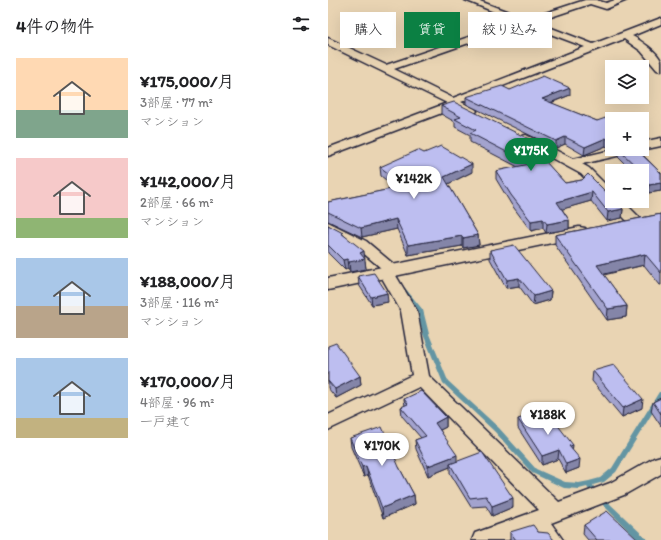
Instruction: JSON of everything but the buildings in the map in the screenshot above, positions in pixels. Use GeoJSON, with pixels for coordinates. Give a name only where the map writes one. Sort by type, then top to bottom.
{"type":"FeatureCollection","features":[{"type":"Feature","properties":{"kind":"street"},"geometry":{"type":"LineString","coordinates":[[469,0],[502,12]]}},
{"type":"Feature","properties":{"kind":"street"},"geometry":{"type":"LineString","coordinates":[[552,13],[590,1],[606,6],[623,0]]}},
{"type":"Feature","properties":{"kind":"street"},"geometry":{"type":"LineString","coordinates":[[328,152],[661,21]]}},
{"type":"Feature","properties":{"kind":"street"},"geometry":{"type":"LineString","coordinates":[[552,31],[593,47]]}},
{"type":"Feature","properties":{"kind":"street"},"geometry":{"type":"LineString","coordinates":[[623,35],[635,39],[651,54],[661,68]]}},
{"type":"Feature","properties":{"kind":"street"},"geometry":{"type":"LineString","coordinates":[[328,41],[482,117]]}},
{"type":"Feature","properties":{"kind":"street"},"geometry":{"type":"LineString","coordinates":[[385,69],[468,41]]}},
{"type":"Feature","properties":{"kind":"street"},"geometry":{"type":"LineString","coordinates":[[516,134],[573,163],[585,171],[605,191]]}},
{"type":"Feature","properties":{"kind":"street"},"geometry":{"type":"LineString","coordinates":[[649,145],[661,142]]}},
{"type":"Feature","properties":{"kind":"street"},"geometry":{"type":"LineString","coordinates":[[573,163],[605,155]]}},
{"type":"Feature","properties":{"kind":"street"},"geometry":{"type":"LineString","coordinates":[[619,208],[627,223],[654,218]]}},
{"type":"Feature","properties":{"kind":"street"},"geometry":{"type":"LineString","coordinates":[[328,226],[361,244],[389,271],[409,311],[421,378],[545,516],[552,540]]}},
{"type":"Feature","properties":{"kind":"street"},"geometry":{"type":"LineString","coordinates":[[328,284],[596,229]]}},
{"type":"Feature","properties":{"kind":"street"},"geometry":{"type":"LineString","coordinates":[[328,423],[421,378]]}},
{"type":"Feature","properties":{"kind":"street"},"geometry":{"type":"LineString","coordinates":[[483,540],[617,489],[661,464]]}},
{"type":"Feature","properties":{"kind":"waterway"},"geometry":{"type":"LineString","coordinates":[[403,289],[420,310],[426,334],[445,382],[497,430],[534,471],[564,485],[579,486],[589,484]]}},
{"type":"Feature","properties":{"kind":"waterway"},"geometry":{"type":"LineString","coordinates":[[589,484],[602,480],[614,470],[661,394]]}},
{"type":"Feature","properties":{"kind":"waterway"},"geometry":{"type":"LineString","coordinates":[[589,484],[593,491]]}},
{"type":"Feature","properties":{"kind":"waterway"},"geometry":{"type":"LineString","coordinates":[[605,503],[643,540]]}}]}
